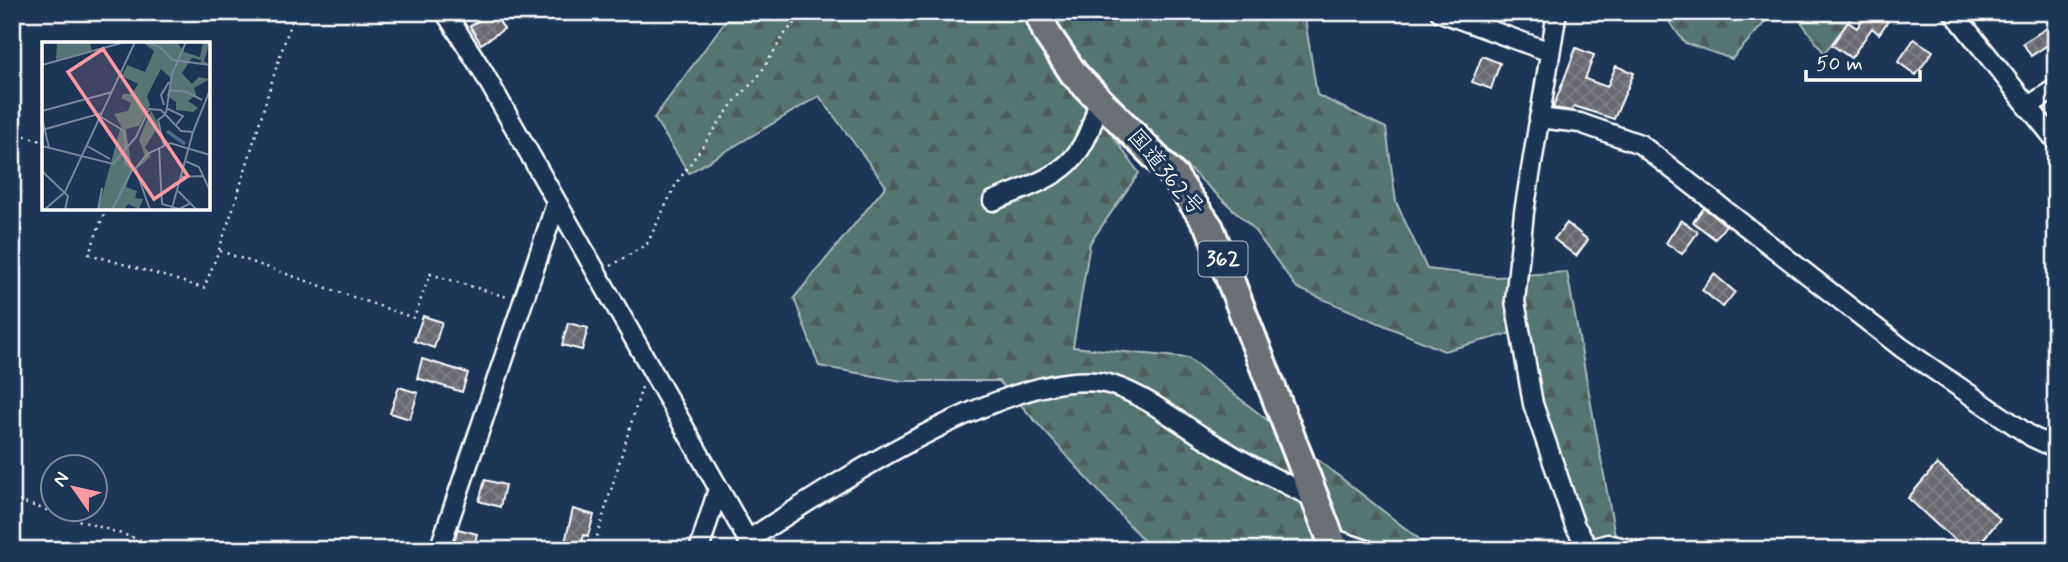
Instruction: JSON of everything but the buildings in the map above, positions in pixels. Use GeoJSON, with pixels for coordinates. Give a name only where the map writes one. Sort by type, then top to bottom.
{"type":"FeatureCollection","features":[{"type":"Feature","properties":{"kind":"highway","name":"国道362号"},"geometry":{"type":"LineString","coordinates":[[1038,12],[1047,34],[1074,74],[1174,176],[1210,228],[1333,544]]}},
{"type":"Feature","properties":{"kind":"street"},"geometry":{"type":"LineString","coordinates":[[445,12],[482,70],[751,545],[887,454],[970,414],[1022,393],[1081,382],[1103,382],[1142,398],[1208,440],[1316,499]]}},
{"type":"Feature","properties":{"kind":"street"},"geometry":{"type":"LineString","coordinates":[[1440,12],[1550,52]]}},
{"type":"Feature","properties":{"kind":"street"},"geometry":{"type":"LineString","coordinates":[[1557,12],[1524,212],[1515,301],[1533,404],[1575,526],[1588,549],[1608,544],[1634,550]]}},
{"type":"Feature","properties":{"kind":"street"},"geometry":{"type":"LineString","coordinates":[[1953,12],[2056,141]]}},
{"type":"Feature","properties":{"kind":"street"},"geometry":{"type":"LineString","coordinates":[[2027,107],[2056,88]]}},
{"type":"Feature","properties":{"kind":"street"},"geometry":{"type":"LineString","coordinates":[[993,201],[1066,168],[1084,147],[1099,99]]}},
{"type":"Feature","properties":{"kind":"street"},"geometry":{"type":"LineString","coordinates":[[1539,118],[1580,123],[1640,144],[1902,348],[2032,437],[2056,448]]}},
{"type":"Feature","properties":{"kind":"street"},"geometry":{"type":"LineString","coordinates":[[439,550],[556,204]]}},
{"type":"Feature","properties":{"kind":"street"},"geometry":{"type":"LineString","coordinates":[[699,550],[718,489]]}},
{"type":"Feature","properties":{"kind":"street"},"geometry":{"type":"LineString","coordinates":[[1333,544],[1367,550]]}},
{"type":"Feature","properties":{"kind":"path"},"geometry":{"type":"LineString","coordinates":[[105,210],[89,254],[204,288],[220,251],[270,83],[295,12]]}},
{"type":"Feature","properties":{"kind":"path"},"geometry":{"type":"LineString","coordinates":[[596,275],[647,244],[676,184],[733,103],[758,77],[786,32],[806,12]]}},
{"type":"Feature","properties":{"kind":"path"},"geometry":{"type":"LineString","coordinates":[[12,113],[19,134],[42,141]]}},
{"type":"Feature","properties":{"kind":"path"},"geometry":{"type":"LineString","coordinates":[[220,251],[414,318],[430,274],[523,302]]}},
{"type":"Feature","properties":{"kind":"path"},"geometry":{"type":"LineString","coordinates":[[593,550],[648,367]]}},
{"type":"Feature","properties":{"kind":"path"},"geometry":{"type":"LineString","coordinates":[[12,499],[172,550]]}},
{"type":"Feature","properties":{"kind":"path"},"geometry":{"type":"LineString","coordinates":[[127,550],[131,536]]}},
{"type":"Feature","properties":{"kind":"green space"},"geometry":{"type":"Polygon","coordinates":[[[732,12],[1025,12],[1139,173],[1090,243],[1073,347],[1188,358],[1433,550],[1152,550],[999,381],[902,381],[819,366],[794,298],[886,186],[819,96],[689,173],[654,118],[732,12]]]}},
{"type":"Feature","properties":{"kind":"green space"},"geometry":{"type":"Polygon","coordinates":[[[1052,12],[1304,12],[1317,95],[1386,128],[1396,202],[1427,269],[1496,277],[1567,272],[1616,541],[1595,539],[1566,501],[1519,331],[1444,351],[1297,288],[1251,226],[1117,102],[1062,35],[1052,12]]]}},
{"type":"Feature","properties":{"kind":"green space"},"geometry":{"type":"Polygon","coordinates":[[[1662,12],[1774,12],[1732,59],[1685,43],[1662,12]]]}},
{"type":"Feature","properties":{"kind":"green space"},"geometry":{"type":"Polygon","coordinates":[[[1794,12],[1856,12],[1824,53],[1794,12]]]}}]}
